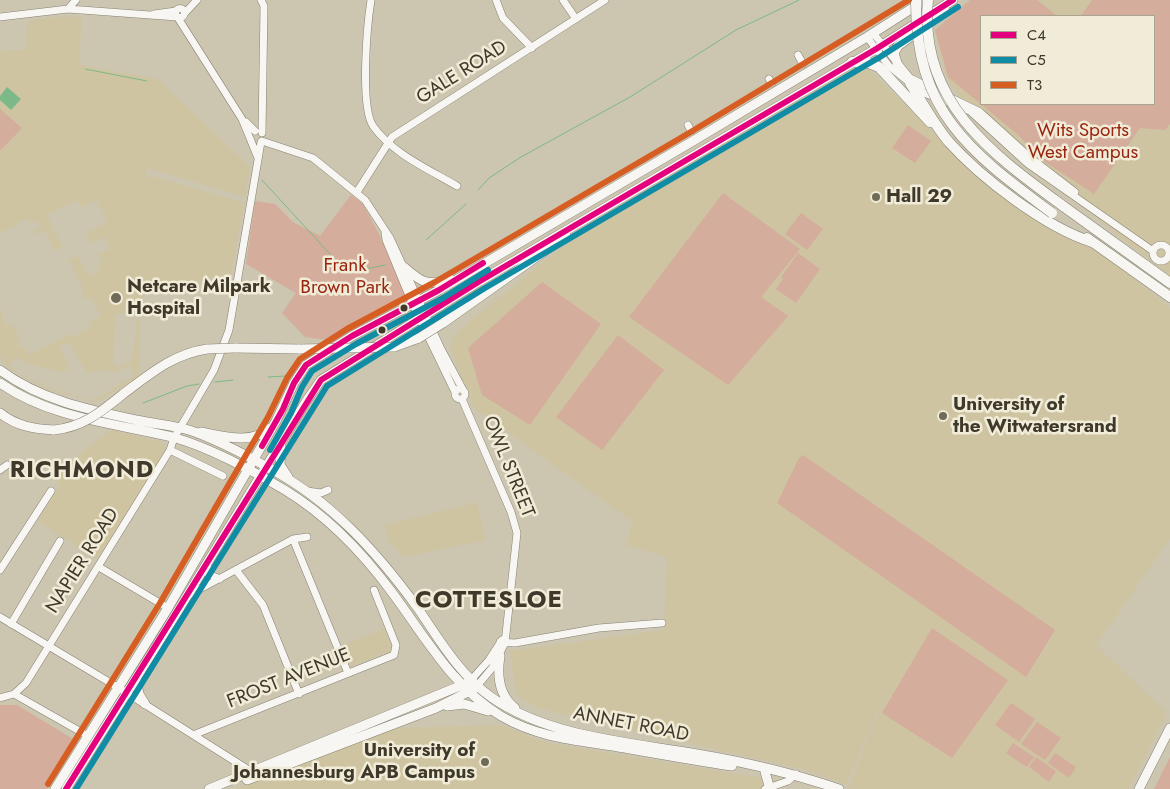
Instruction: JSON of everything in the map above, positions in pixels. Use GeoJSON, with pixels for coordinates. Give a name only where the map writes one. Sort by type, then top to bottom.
{"type":"FeatureCollection","features":[{"type":"Feature","properties":{"kind":"highway"},"geometry":{"type":"LineString","coordinates":[[916,0],[918,36],[924,67],[932,89],[947,118],[970,148],[1049,216],[1092,242],[1170,297]]}},
{"type":"Feature","properties":{"kind":"highway"},"geometry":{"type":"LineString","coordinates":[[927,0],[928,26],[934,61],[947,94],[965,123],[999,158],[1170,283]]}},
{"type":"Feature","properties":{"kind":"highway"},"geometry":{"type":"LineString","coordinates":[[852,62],[866,62],[879,67],[967,160],[1030,209],[1049,216]]}},
{"type":"Feature","properties":{"kind":"highway"},"geometry":{"type":"LineString","coordinates":[[910,83],[942,132]]}},
{"type":"Feature","properties":{"kind":"main road"},"geometry":{"type":"LineString","coordinates":[[56,789],[168,608],[276,421],[294,382],[306,365],[467,273],[927,0]]}},
{"type":"Feature","properties":{"kind":"main road"},"geometry":{"type":"LineString","coordinates":[[66,789],[321,380],[578,223],[881,45],[953,0]]}},
{"type":"Feature","properties":{"kind":"main road"},"geometry":{"type":"LineString","coordinates":[[898,66],[895,58],[896,48],[958,0]]}},
{"type":"Feature","properties":{"kind":"main road"},"geometry":{"type":"LineString","coordinates":[[881,45],[923,27]]}},
{"type":"Feature","properties":{"kind":"main road"},"geometry":{"type":"LineString","coordinates":[[0,413],[9,420],[29,427],[54,430],[82,424],[170,360],[187,353],[207,349],[394,347],[419,338],[443,323],[564,238],[578,223]]}},
{"type":"Feature","properties":{"kind":"main road"},"geometry":{"type":"LineString","coordinates":[[404,267],[418,279],[428,283],[437,283],[467,273]]}},
{"type":"Feature","properties":{"kind":"main road"},"geometry":{"type":"LineString","coordinates":[[0,370],[20,383],[56,400],[191,431],[248,438],[264,433],[276,421]]}},
{"type":"Feature","properties":{"kind":"main road"},"geometry":{"type":"LineString","coordinates":[[0,383],[47,408],[174,438],[209,452],[286,490],[311,508],[358,552],[390,590],[445,665],[470,686]]}},
{"type":"Feature","properties":{"kind":"main road"},"geometry":{"type":"LineString","coordinates":[[191,431],[290,479],[356,533],[388,568],[470,686]]}},
{"type":"Feature","properties":{"kind":"main road"},"geometry":{"type":"LineString","coordinates":[[282,440],[279,460],[290,479]]}},
{"type":"Feature","properties":{"kind":"main road"},"geometry":{"type":"LineString","coordinates":[[500,656],[498,676],[502,692],[511,705],[525,717]]}},
{"type":"Feature","properties":{"kind":"main road"},"geometry":{"type":"LineString","coordinates":[[136,678],[139,694],[146,704]]}},
{"type":"Feature","properties":{"kind":"main road"},"geometry":{"type":"LineString","coordinates":[[436,708],[470,686]]}},
{"type":"Feature","properties":{"kind":"main road"},"geometry":{"type":"LineString","coordinates":[[223,789],[255,774],[470,686]]}},
{"type":"Feature","properties":{"kind":"main road","name":"ANNET ROAD"},"geometry":{"type":"LineString","coordinates":[[470,686],[500,716],[549,737],[697,757]]}},
{"type":"Feature","properties":{"kind":"main road","name":"ANNET ROAD"},"geometry":{"type":"LineString","coordinates":[[470,686],[525,717],[554,726],[796,777]]}},
{"type":"Feature","properties":{"kind":"main road"},"geometry":{"type":"LineString","coordinates":[[209,789],[436,708],[464,704],[481,708],[500,716]]}},
{"type":"Feature","properties":{"kind":"main road"},"geometry":{"type":"LineString","coordinates":[[1139,789],[1170,728]]}},
{"type":"Feature","properties":{"kind":"main road","name":"ANNET ROAD"},"geometry":{"type":"LineString","coordinates":[[739,765],[796,777]]}},
{"type":"Feature","properties":{"kind":"main road"},"geometry":{"type":"LineString","coordinates":[[765,772],[770,789]]}},
{"type":"Feature","properties":{"kind":"main road"},"geometry":{"type":"LineString","coordinates":[[796,777],[822,789]]}},
{"type":"Feature","properties":{"kind":"main road"},"geometry":{"type":"LineString","coordinates":[[796,777],[839,789]]}},
{"type":"Feature","properties":{"kind":"street"},"geometry":{"type":"LineString","coordinates":[[68,9],[76,0]]}},
{"type":"Feature","properties":{"kind":"street"},"geometry":{"type":"LineString","coordinates":[[180,13],[192,0]]}},
{"type":"Feature","properties":{"kind":"street"},"geometry":{"type":"LineString","coordinates":[[0,17],[68,9],[153,14],[166,17],[180,13],[197,0]]}},
{"type":"Feature","properties":{"kind":"street","name":"NAPIER ROAD"},"geometry":{"type":"LineString","coordinates":[[14,694],[26,683],[170,450],[174,438],[214,370],[229,330],[259,158],[258,136],[262,106],[264,6],[261,0]]}},
{"type":"Feature","properties":{"kind":"street"},"geometry":{"type":"LineString","coordinates":[[371,0],[366,38],[367,104],[371,122],[388,142],[457,186]]}},
{"type":"Feature","properties":{"kind":"street"},"geometry":{"type":"LineString","coordinates":[[496,0],[503,18],[532,48]]}},
{"type":"Feature","properties":{"kind":"street"},"geometry":{"type":"LineString","coordinates":[[563,0],[576,19]]}},
{"type":"Feature","properties":{"kind":"street","name":"GALE ROAD"},"geometry":{"type":"LineString","coordinates":[[357,192],[388,142],[403,129],[605,0]]}},
{"type":"Feature","properties":{"kind":"street"},"geometry":{"type":"LineString","coordinates":[[180,13],[188,30],[242,119],[258,136],[313,158],[357,192],[369,205],[390,238],[404,267],[416,301]]}},
{"type":"Feature","properties":{"kind":"street"},"geometry":{"type":"LineString","coordinates":[[870,35],[898,66],[919,84],[970,105],[980,112],[1032,159],[1099,211]]}},
{"type":"Feature","properties":{"kind":"street"},"geometry":{"type":"LineString","coordinates":[[881,45],[889,66],[910,83],[924,93],[970,111],[1028,164],[1147,243],[1155,249],[1157,260],[1168,260],[1167,246],[1155,249]]}},
{"type":"Feature","properties":{"kind":"street"},"geometry":{"type":"LineString","coordinates":[[798,55],[803,64]]}},
{"type":"Feature","properties":{"kind":"street"},"geometry":{"type":"LineString","coordinates":[[385,232],[386,240],[424,317]]}},
{"type":"Feature","properties":{"kind":"street","name":"OWL STREET"},"geometry":{"type":"LineString","coordinates":[[424,317],[459,391],[465,395],[462,399],[515,524],[516,551],[500,656],[470,686]]}},
{"type":"Feature","properties":{"kind":"street"},"geometry":{"type":"LineString","coordinates":[[170,450],[223,476]]}},
{"type":"Feature","properties":{"kind":"street"},"geometry":{"type":"LineString","coordinates":[[0,470],[7,465]]}},
{"type":"Feature","properties":{"kind":"street"},"geometry":{"type":"LineString","coordinates":[[307,491],[321,493],[328,490]]}},
{"type":"Feature","properties":{"kind":"street"},"geometry":{"type":"LineString","coordinates":[[0,570],[50,491]]}},
{"type":"Feature","properties":{"kind":"street"},"geometry":{"type":"LineString","coordinates":[[186,597],[294,539],[307,537]]}},
{"type":"Feature","properties":{"kind":"street"},"geometry":{"type":"LineString","coordinates":[[294,539],[348,673]]}},
{"type":"Feature","properties":{"kind":"street"},"geometry":{"type":"LineString","coordinates":[[12,624],[60,541]]}},
{"type":"Feature","properties":{"kind":"street"},"geometry":{"type":"LineString","coordinates":[[207,562],[208,574],[220,579]]}},
{"type":"Feature","properties":{"kind":"street"},"geometry":{"type":"LineString","coordinates":[[99,567],[168,608]]}},
{"type":"Feature","properties":{"kind":"street"},"geometry":{"type":"LineString","coordinates":[[236,570],[263,605],[299,694]]}},
{"type":"Feature","properties":{"kind":"street","name":"FROST AVENUE"},"geometry":{"type":"LineString","coordinates":[[193,735],[299,694],[396,653],[396,645],[374,590]]}},
{"type":"Feature","properties":{"kind":"street"},"geometry":{"type":"LineString","coordinates":[[0,617],[146,704],[255,774]]}},
{"type":"Feature","properties":{"kind":"street"},"geometry":{"type":"LineString","coordinates":[[503,641],[515,643],[599,628],[662,623]]}},
{"type":"Feature","properties":{"kind":"street","name":"OWL STREET"},"geometry":{"type":"LineString","coordinates":[[470,686],[503,641]]}},
{"type":"Feature","properties":{"kind":"street"},"geometry":{"type":"LineString","coordinates":[[0,698],[14,694],[88,736]]}},
{"type":"Feature","properties":{"kind":"street"},"geometry":{"type":"LineString","coordinates":[[770,789],[796,777]]}},
{"type":"Feature","properties":{"kind":"shaded area"},"geometry":{"type":"Polygon","coordinates":[[[970,0],[1170,0],[1170,276],[982,128],[947,79],[935,30],[970,0]]]}},
{"type":"Feature","properties":{"kind":"shaded area"},"geometry":{"type":"Polygon","coordinates":[[[58,17],[82,17],[79,65],[158,79],[250,167],[245,197],[147,168],[147,180],[152,176],[244,203],[231,275],[141,291],[139,377],[97,402],[48,390],[11,370],[0,356],[0,308],[6,326],[12,324],[20,339],[16,341],[20,348],[24,346],[29,355],[70,334],[72,337],[90,328],[88,323],[101,316],[91,297],[85,300],[81,292],[84,290],[69,260],[78,256],[89,276],[99,270],[97,267],[102,264],[98,255],[110,249],[104,237],[91,243],[86,234],[107,221],[96,200],[81,207],[77,200],[47,215],[63,247],[55,251],[44,230],[34,235],[32,232],[40,227],[37,221],[31,224],[27,219],[0,233],[0,53],[4,50],[26,50],[27,21],[58,17]],[[138,313],[116,314],[113,364],[117,367],[132,361],[138,313]],[[69,342],[60,347],[70,368],[62,372],[28,364],[17,357],[9,366],[22,375],[51,389],[91,400],[135,375],[130,366],[113,373],[109,370],[87,373],[69,342]]]}},
{"type":"Feature","properties":{"kind":"shaded area","name":"University of the Witwatersrand"},"geometry":{"type":"Polygon","coordinates":[[[853,67],[869,69],[977,176],[1108,258],[1170,308],[1170,539],[1096,645],[1167,713],[1129,789],[848,789],[894,673],[846,785],[806,770],[540,709],[516,695],[510,651],[664,630],[667,557],[625,545],[633,522],[473,407],[450,347],[457,332],[543,262],[625,201],[853,67]]]}},
{"type":"Feature","properties":{"kind":"shaded area"},"geometry":{"type":"Polygon","coordinates":[[[7,87],[21,99],[11,110],[0,100],[0,96],[7,87]]]}},
{"type":"Feature","properties":{"kind":"shaded area"},"geometry":{"type":"Polygon","coordinates":[[[112,430],[161,442],[167,448],[98,560],[38,521],[60,484],[53,479],[61,468],[112,430]]]}},
{"type":"Feature","properties":{"kind":"shaded area"},"geometry":{"type":"Polygon","coordinates":[[[477,502],[486,540],[404,557],[389,541],[385,525],[477,502]]]}},
{"type":"Feature","properties":{"kind":"shaded area"},"geometry":{"type":"Polygon","coordinates":[[[384,629],[392,650],[351,667],[342,646],[384,629]]]}},
{"type":"Feature","properties":{"kind":"shaded area","name":"University of Johannesburg APB Campus"},"geometry":{"type":"Polygon","coordinates":[[[500,725],[548,743],[781,781],[775,789],[236,789],[395,728],[500,725]]]}},
{"type":"Feature","properties":{"kind":"green space","name":"Wits Sports West Campus"},"geometry":{"type":"Polygon","coordinates":[[[970,0],[1037,0],[1056,15],[980,15],[980,103],[948,77],[935,30],[970,0]]]}},
{"type":"Feature","properties":{"kind":"green space","name":"Wits Sports West Campus"},"geometry":{"type":"Polygon","coordinates":[[[1092,0],[1170,0],[1170,124],[1165,130],[1140,128],[1094,194],[1045,162],[1016,133],[982,105],[1155,105],[1155,15],[1082,15],[1092,0]]]}},
{"type":"Feature","properties":{"kind":"green space"},"geometry":{"type":"Polygon","coordinates":[[[0,109],[22,128],[0,151],[0,109]]]}},
{"type":"Feature","properties":{"kind":"green space"},"geometry":{"type":"Polygon","coordinates":[[[908,125],[931,141],[915,163],[892,148],[908,125]]]}},
{"type":"Feature","properties":{"kind":"green space"},"geometry":{"type":"Polygon","coordinates":[[[723,193],[800,249],[761,297],[788,316],[728,385],[629,317],[723,193]]]}},
{"type":"Feature","properties":{"kind":"green space","name":"Frank Brown Park"},"geometry":{"type":"Polygon","coordinates":[[[351,195],[363,204],[411,295],[335,341],[305,337],[282,313],[296,293],[246,264],[255,201],[275,204],[293,222],[320,236],[351,195]]]}},
{"type":"Feature","properties":{"kind":"green space"},"geometry":{"type":"Polygon","coordinates":[[[801,213],[823,229],[807,250],[785,234],[801,213]]]}},
{"type":"Feature","properties":{"kind":"green space"},"geometry":{"type":"Polygon","coordinates":[[[798,253],[820,269],[796,303],[776,289],[783,279],[781,277],[798,253]]]}},
{"type":"Feature","properties":{"kind":"green space"},"geometry":{"type":"Polygon","coordinates":[[[542,282],[601,324],[530,425],[482,395],[468,348],[542,282]]]}},
{"type":"Feature","properties":{"kind":"green space"},"geometry":{"type":"Polygon","coordinates":[[[618,335],[664,370],[602,450],[556,417],[618,335]]]}},
{"type":"Feature","properties":{"kind":"green space"},"geometry":{"type":"Polygon","coordinates":[[[803,455],[1055,630],[1026,677],[777,503],[799,458],[803,455]]]}},
{"type":"Feature","properties":{"kind":"green space"},"geometry":{"type":"Polygon","coordinates":[[[932,628],[1008,680],[952,758],[882,713],[932,628]]]}},
{"type":"Feature","properties":{"kind":"green space"},"geometry":{"type":"Polygon","coordinates":[[[1011,703],[1035,719],[1019,742],[995,725],[1011,703]]]}},
{"type":"Feature","properties":{"kind":"green space"},"geometry":{"type":"Polygon","coordinates":[[[0,705],[17,705],[78,742],[47,789],[0,789],[0,705]]]}},
{"type":"Feature","properties":{"kind":"green space"},"geometry":{"type":"Polygon","coordinates":[[[1037,722],[1061,738],[1045,760],[1021,744],[1037,722]]]}},
{"type":"Feature","properties":{"kind":"green space"},"geometry":{"type":"Polygon","coordinates":[[[1013,743],[1034,757],[1027,767],[1006,753],[1013,743]]]}},
{"type":"Feature","properties":{"kind":"green space"},"geometry":{"type":"Polygon","coordinates":[[[1055,753],[1076,767],[1069,778],[1048,763],[1055,753]]]}},
{"type":"Feature","properties":{"kind":"green space"},"geometry":{"type":"Polygon","coordinates":[[[1036,757],[1056,771],[1049,782],[1029,767],[1036,757]]]}},
{"type":"Feature","properties":{"kind":"green space"},"geometry":{"type":"Polygon","coordinates":[[[1170,757],[1170,789],[1154,789],[1170,757]]]}},
{"type":"Feature","properties":{"kind":"waterway"},"geometry":{"type":"LineString","coordinates":[[478,190],[489,178],[521,157],[630,97],[736,30],[799,0]]}},
{"type":"Feature","properties":{"kind":"waterway"},"geometry":{"type":"LineString","coordinates":[[85,69],[147,81]]}},
{"type":"Feature","properties":{"kind":"waterway"},"geometry":{"type":"LineString","coordinates":[[262,180],[341,266],[365,269],[385,265]]}},
{"type":"Feature","properties":{"kind":"waterway"},"geometry":{"type":"LineString","coordinates":[[426,240],[466,204]]}},
{"type":"Feature","properties":{"kind":"waterway"},"geometry":{"type":"LineString","coordinates":[[268,377],[285,376]]}},
{"type":"Feature","properties":{"kind":"waterway"},"geometry":{"type":"LineString","coordinates":[[215,382],[233,380]]}},
{"type":"Feature","properties":{"kind":"waterway"},"geometry":{"type":"LineString","coordinates":[[143,403],[187,386],[199,384]]}},
{"type":"Feature","properties":{"kind":"transit line","name":"T3"},"geometry":{"type":"LineString","coordinates":[[48,784],[160,603],[268,417],[287,378],[300,359],[347,329],[435,282],[689,133],[909,0]]}},
{"type":"Feature","properties":{"kind":"transit line","name":"C4"},"geometry":{"type":"LineString","coordinates":[[66,789],[321,380],[480,281],[876,49],[953,0]]}},
{"type":"Feature","properties":{"kind":"transit line","name":"C5"},"geometry":{"type":"LineString","coordinates":[[76,789],[327,386],[485,288],[880,57],[958,7]]}},
{"type":"Feature","properties":{"kind":"transit line","name":"C4"},"geometry":{"type":"LineString","coordinates":[[262,446],[283,409],[294,383],[306,365],[352,336],[439,290],[483,263]]}},
{"type":"Feature","properties":{"kind":"transit line","name":"C5"},"geometry":{"type":"LineString","coordinates":[[270,450],[312,371],[356,344],[443,298],[488,270]]}},
{"type":"Feature","properties":{"kind":"place","name":"Hall 29"},"geometry":{"type":"Point","coordinates":[876,197]}},
{"type":"Feature","properties":{"kind":"place","name":"Netcare Milpark Hospital"},"geometry":{"type":"Point","coordinates":[116,298]}},
{"type":"Feature","properties":{"kind":"place","name":"University of the Witwatersrand"},"geometry":{"type":"Point","coordinates":[943,416]}},
{"type":"Feature","properties":{"kind":"place","name":"University of Johannesburg APB Campus"},"geometry":{"type":"Point","coordinates":[485,762]}},
{"type":"Feature","properties":{"kind":"district","name":"RICHMOND"},"geometry":{"type":"Point","coordinates":[82,471]}},
{"type":"Feature","properties":{"kind":"district","name":"COTTESLOE"},"geometry":{"type":"Point","coordinates":[489,601]}}]}
